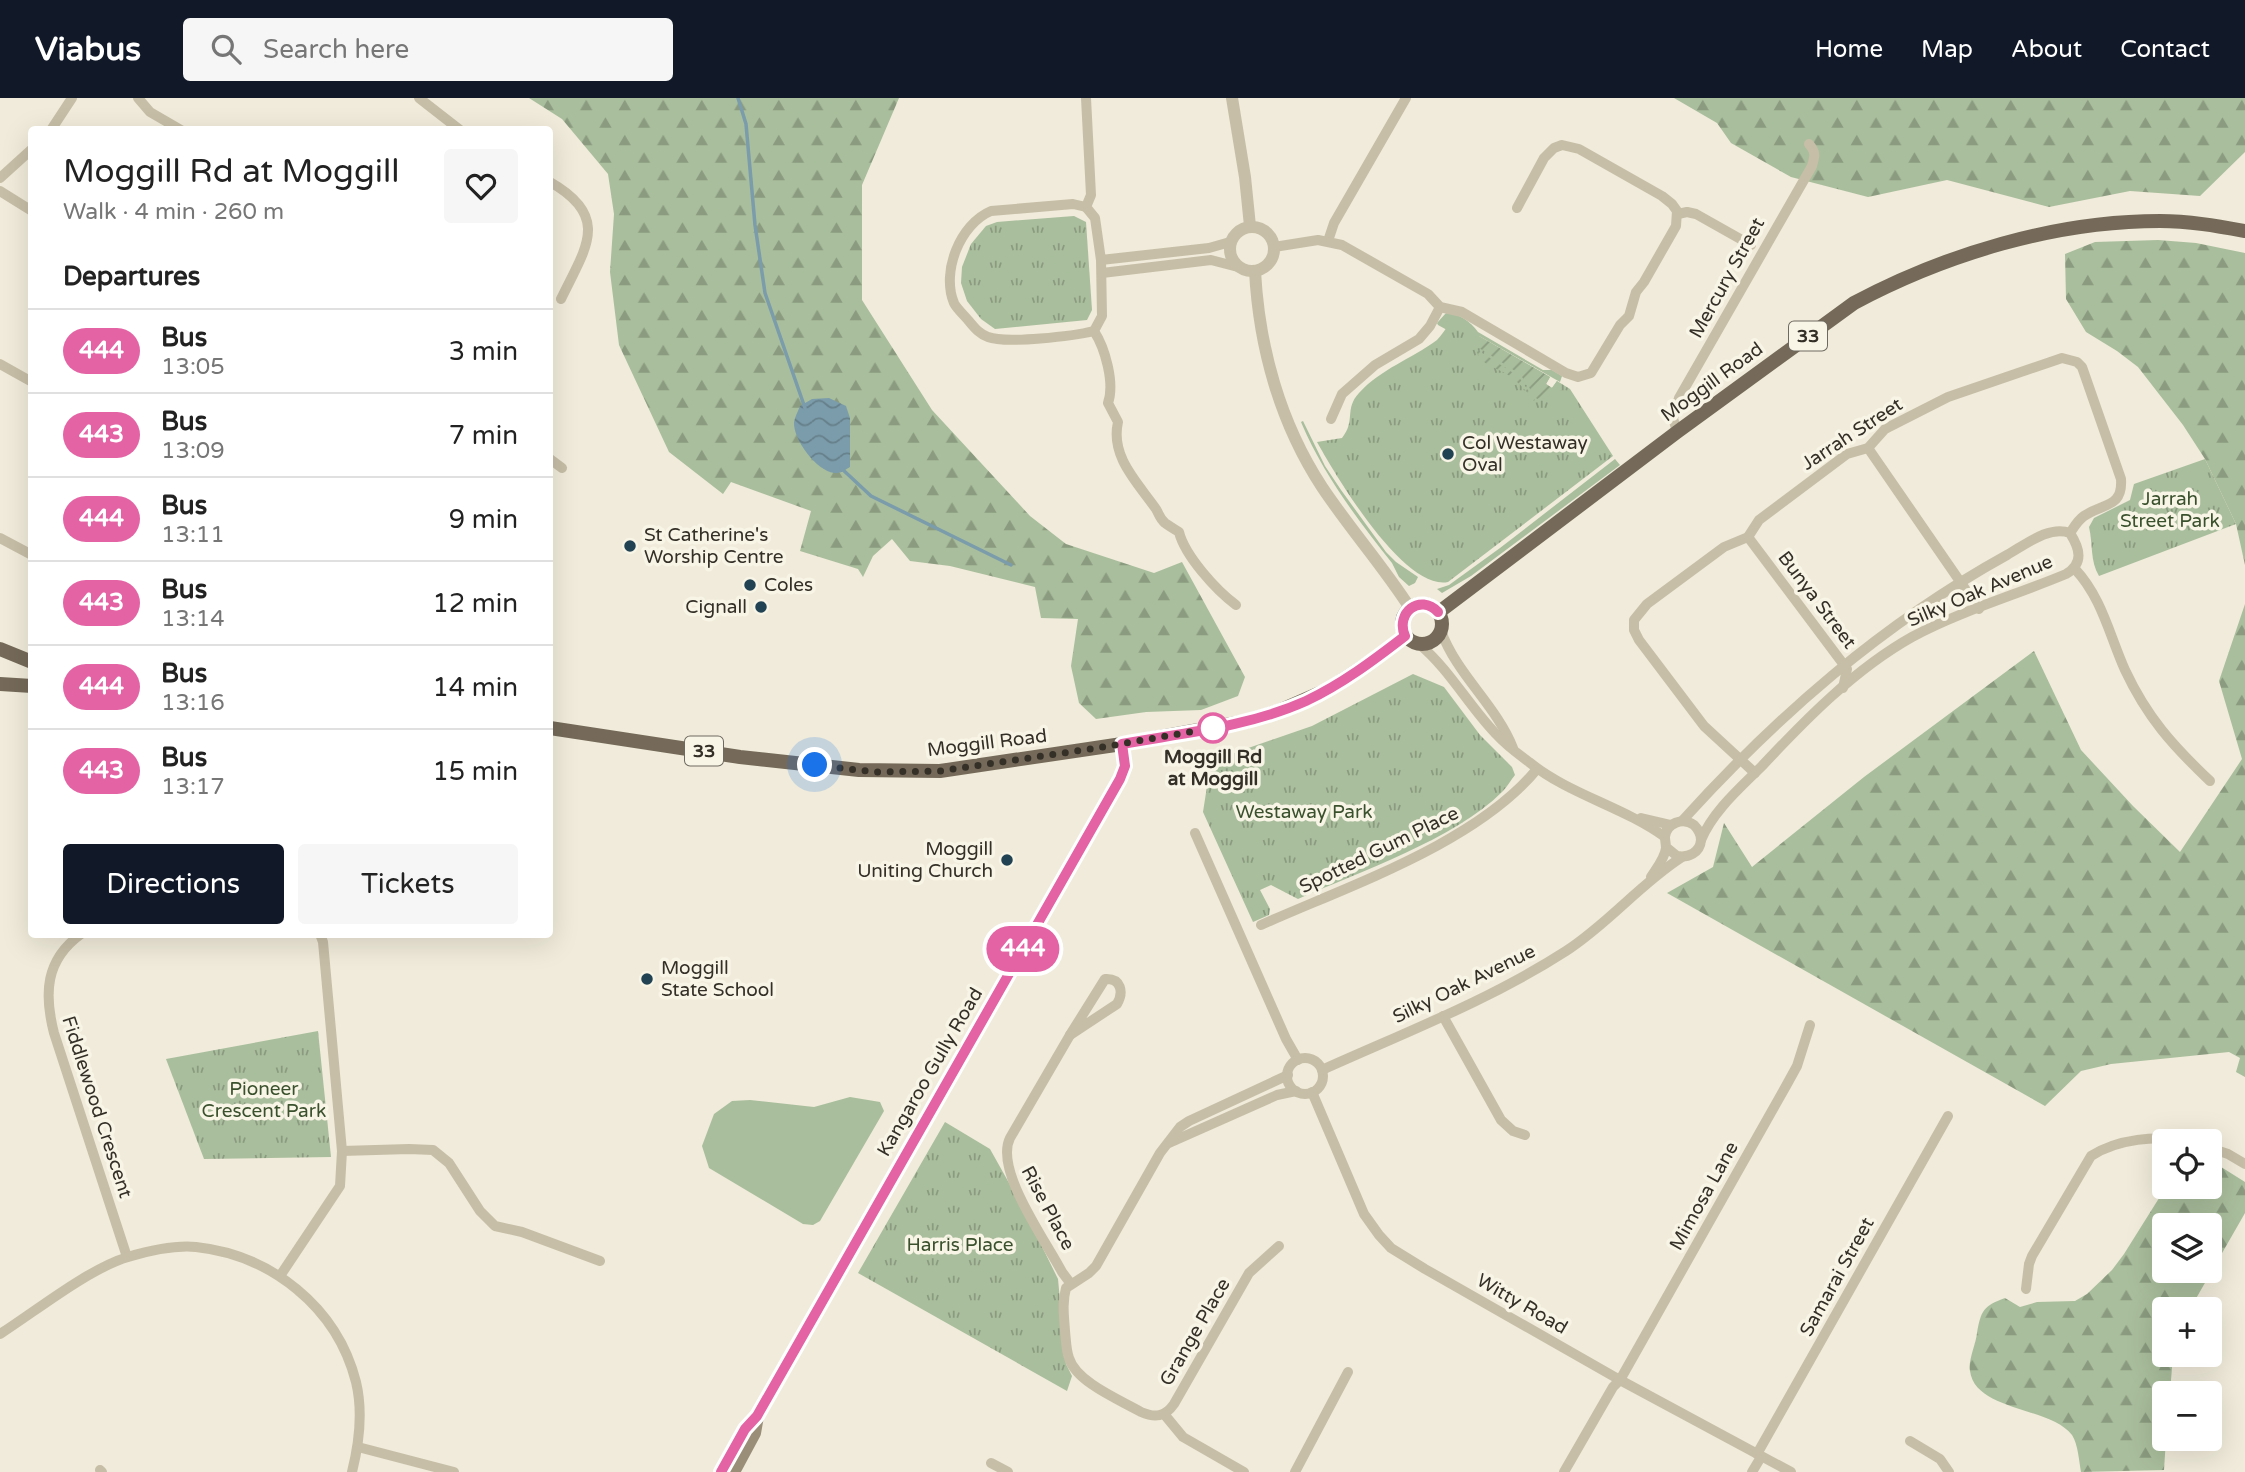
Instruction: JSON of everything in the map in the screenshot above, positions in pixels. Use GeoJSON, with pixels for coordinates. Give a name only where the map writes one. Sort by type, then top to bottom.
{"type":"FeatureCollection","features":[{"type":"Feature","properties":{"kind":"main road","name":"Moggill Road"},"geometry":{"type":"LineString","coordinates":[[1438,612],[1676,432],[1854,303],[1930,266],[2003,244],[2079,228],[2120,223],[2161,221],[2245,231]]}},
{"type":"Feature","properties":{"kind":"main road"},"geometry":{"type":"LineString","coordinates":[[1422,604],[1438,612],[1442,621],[1441,631],[1433,642],[1419,644],[1405,636],[1403,618],[1410,608],[1422,604]]}},
{"type":"Feature","properties":{"kind":"main road","name":"Moggill Road"},"geometry":{"type":"LineString","coordinates":[[553,728],[740,757],[875,772],[940,771],[1214,728],[1279,711],[1327,690],[1377,658],[1405,636]]}},
{"type":"Feature","properties":{"kind":"main road"},"geometry":{"type":"LineString","coordinates":[[0,649],[28,660]]}},
{"type":"Feature","properties":{"kind":"main road"},"geometry":{"type":"LineString","coordinates":[[0,684],[28,685]]}},
{"type":"Feature","properties":{"kind":"main road","name":"Kangaroo Gully Road"},"geometry":{"type":"LineString","coordinates":[[721,1472],[745,1429],[757,1416],[1120,779],[1125,766],[1122,744]]}},
{"type":"Feature","properties":{"kind":"main road","name":"Kangaroo Gully Road"},"geometry":{"type":"LineString","coordinates":[[733,1472],[754,1433],[757,1416]]}},
{"type":"Feature","properties":{"kind":"street"},"geometry":{"type":"LineString","coordinates":[[54,126],[72,98]]}},
{"type":"Feature","properties":{"kind":"street"},"geometry":{"type":"LineString","coordinates":[[138,98],[150,112],[174,126]]}},
{"type":"Feature","properties":{"kind":"street"},"geometry":{"type":"LineString","coordinates":[[418,98],[455,126]]}},
{"type":"Feature","properties":{"kind":"street"},"geometry":{"type":"LineString","coordinates":[[1086,98],[1091,195],[1086,207]]}},
{"type":"Feature","properties":{"kind":"street"},"geometry":{"type":"LineString","coordinates":[[1231,98],[1245,177],[1250,226]]}},
{"type":"Feature","properties":{"kind":"street"},"geometry":{"type":"LineString","coordinates":[[1328,241],[1334,223],[1406,98]]}},
{"type":"Feature","properties":{"kind":"street","name":"Mercury Street"},"geometry":{"type":"LineString","coordinates":[[1676,432],[1673,418],[1679,398],[1812,166],[1815,156],[1809,144]]}},
{"type":"Feature","properties":{"kind":"street"},"geometry":{"type":"LineString","coordinates":[[1274,247],[1328,241],[1342,245],[1429,294],[1440,307],[1462,312],[1566,373],[1578,377],[1586,376],[1595,368],[1620,325],[1629,316],[1634,297],[1669,240],[1678,214],[1672,204],[1662,196],[1579,149],[1562,145],[1554,148],[1544,158],[1517,208]]}},
{"type":"Feature","properties":{"kind":"street"},"geometry":{"type":"LineString","coordinates":[[0,178],[28,153]]}},
{"type":"Feature","properties":{"kind":"street"},"geometry":{"type":"LineString","coordinates":[[553,184],[579,202],[586,217],[588,232],[588,241],[582,257],[561,299]]}},
{"type":"Feature","properties":{"kind":"street"},"geometry":{"type":"LineString","coordinates":[[0,191],[28,208]]}},
{"type":"Feature","properties":{"kind":"street"},"geometry":{"type":"LineString","coordinates":[[1073,204],[1086,207],[1095,219],[1101,260],[1102,316],[1094,331],[1083,334],[1005,340],[989,338],[979,333],[955,304],[952,293],[951,264],[954,253],[975,221],[990,212],[1073,204]]}},
{"type":"Feature","properties":{"kind":"street"},"geometry":{"type":"LineString","coordinates":[[1678,214],[1696,214],[1751,245]]}},
{"type":"Feature","properties":{"kind":"street"},"geometry":{"type":"LineString","coordinates":[[1102,273],[1211,260],[1238,267],[1255,271],[1269,263],[1274,247],[1272,238],[1266,232],[1250,226],[1239,230],[1230,242],[1230,253],[1238,267]]}},
{"type":"Feature","properties":{"kind":"street"},"geometry":{"type":"LineString","coordinates":[[1101,260],[1209,248],[1230,242]]}},
{"type":"Feature","properties":{"kind":"street"},"geometry":{"type":"LineString","coordinates":[[1255,271],[1266,358],[1295,437],[1320,485],[1410,608]]}},
{"type":"Feature","properties":{"kind":"street"},"geometry":{"type":"LineString","coordinates":[[1331,419],[1342,394],[1375,365],[1419,340],[1440,307]]}},
{"type":"Feature","properties":{"kind":"street"},"geometry":{"type":"LineString","coordinates":[[1094,331],[1105,347],[1111,395],[1108,403],[1118,422],[1115,432],[1123,461],[1134,482],[1162,521],[1178,532],[1182,543],[1221,594],[1236,605]]}},
{"type":"Feature","properties":{"kind":"street","name":"Jarrah Street"},"geometry":{"type":"LineString","coordinates":[[1755,773],[1710,733],[1639,640],[1634,630],[1634,620],[1647,604],[1724,547],[1748,537],[1759,520],[1847,454],[1868,448],[1885,429],[1948,397],[2062,358],[2077,362],[2082,367],[2121,479],[2120,495],[2115,501],[2082,517],[2070,533]]}},
{"type":"Feature","properties":{"kind":"street"},"geometry":{"type":"LineString","coordinates":[[0,363],[28,380]]}},
{"type":"Feature","properties":{"kind":"street"},"geometry":{"type":"LineString","coordinates":[[1868,448],[1979,609]]}},
{"type":"Feature","properties":{"kind":"street"},"geometry":{"type":"LineString","coordinates":[[553,461],[562,468]]}},
{"type":"Feature","properties":{"kind":"street","name":"Silky Oak Avenue"},"geometry":{"type":"LineString","coordinates":[[1322,1070],[1509,986],[1568,950],[1682,857],[1693,854],[1712,818],[1795,731],[1843,688],[1913,637],[2075,569],[2079,552],[2070,533],[2052,531],[1960,581],[1844,664],[1783,716],[1677,823],[1666,842],[1661,861],[1645,887]]}},
{"type":"Feature","properties":{"kind":"street","name":"Bunya Street"},"geometry":{"type":"LineString","coordinates":[[1748,537],[1844,664],[1847,669],[1843,688]]}},
{"type":"Feature","properties":{"kind":"street"},"geometry":{"type":"LineString","coordinates":[[0,538],[28,553]]}},
{"type":"Feature","properties":{"kind":"street"},"geometry":{"type":"LineString","coordinates":[[2075,569],[2089,584],[2102,608],[2125,669],[2152,720],[2178,751],[2210,780]]}},
{"type":"Feature","properties":{"kind":"street"},"geometry":{"type":"LineString","coordinates":[[1441,631],[1455,662],[1507,732],[1513,748]]}},
{"type":"Feature","properties":{"kind":"street"},"geometry":{"type":"LineString","coordinates":[[1419,644],[1444,668],[1497,736],[1537,769],[1564,786],[1632,815],[1677,823],[1688,822],[1697,829],[1701,840]]}},
{"type":"Feature","properties":{"kind":"street","name":"Spotted Gum Place"},"geometry":{"type":"LineString","coordinates":[[1261,925],[1441,843],[1487,816],[1520,789],[1537,769]]}},
{"type":"Feature","properties":{"kind":"street"},"geometry":{"type":"LineString","coordinates":[[1632,815],[1666,842],[1673,854],[1682,857]]}},
{"type":"Feature","properties":{"kind":"street"},"geometry":{"type":"LineString","coordinates":[[1195,833],[1298,1060]]}},
{"type":"Feature","properties":{"kind":"street","name":"Fiddlewood Crescent"},"geometry":{"type":"LineString","coordinates":[[76,938],[58,959],[49,981],[47,1006],[127,1257]]}},
{"type":"Feature","properties":{"kind":"street"},"geometry":{"type":"LineString","coordinates":[[281,1276],[340,1186],[342,1151],[322,938]]}},
{"type":"Feature","properties":{"kind":"street","name":"Rise Place"},"geometry":{"type":"LineString","coordinates":[[1070,1035],[1117,1004],[1121,997],[1118,982],[1105,979],[1070,1035],[1010,1138],[1006,1153],[1010,1178],[1071,1284]]}},
{"type":"Feature","properties":{"kind":"street"},"geometry":{"type":"LineString","coordinates":[[1443,1016],[1501,1120],[1513,1130],[1525,1135]]}},
{"type":"Feature","properties":{"kind":"street","name":"Mimosa Lane"},"geometry":{"type":"LineString","coordinates":[[1564,1472],[1613,1387],[1620,1380],[1786,1086],[1797,1066],[1810,1025]]}},
{"type":"Feature","properties":{"kind":"street"},"geometry":{"type":"LineString","coordinates":[[1168,1143],[1286,1092],[1312,1093],[1320,1086],[1322,1070],[1319,1065],[1309,1059],[1298,1060],[1291,1066],[1288,1075],[1290,1085],[1296,1091]]}},
{"type":"Feature","properties":{"kind":"street"},"geometry":{"type":"LineString","coordinates":[[1071,1284],[1096,1266],[1180,1127],[1288,1075]]}},
{"type":"Feature","properties":{"kind":"street","name":"Witty Road"},"geometry":{"type":"LineString","coordinates":[[1312,1093],[1364,1214],[1391,1248],[1620,1380],[1791,1472]]}},
{"type":"Feature","properties":{"kind":"street","name":"Samarai Street"},"geometry":{"type":"LineString","coordinates":[[1752,1472],[1948,1116]]}},
{"type":"Feature","properties":{"kind":"street"},"geometry":{"type":"LineString","coordinates":[[2026,1289],[2032,1255],[2091,1156],[2104,1148],[2152,1141]]}},
{"type":"Feature","properties":{"kind":"street"},"geometry":{"type":"LineString","coordinates":[[342,1151],[433,1150],[449,1163],[480,1211],[495,1227],[522,1232],[600,1261]]}},
{"type":"Feature","properties":{"kind":"street"},"geometry":{"type":"LineString","coordinates":[[2222,1152],[2245,1164]]}},
{"type":"Feature","properties":{"kind":"street","name":"Grange Place"},"geometry":{"type":"LineString","coordinates":[[1071,1284],[1066,1288],[1063,1300],[1068,1358],[1074,1370],[1082,1378],[1141,1412],[1150,1416],[1164,1414],[1174,1404],[1249,1273],[1279,1246]]}},
{"type":"Feature","properties":{"kind":"street"},"geometry":{"type":"LineString","coordinates":[[0,1334],[100,1269],[127,1257],[166,1249],[194,1247],[232,1254],[256,1263],[281,1276],[304,1293],[323,1314],[339,1340],[356,1383],[358,1401],[358,1447],[352,1472]]}},
{"type":"Feature","properties":{"kind":"street"},"geometry":{"type":"LineString","coordinates":[[1295,1472],[1348,1372]]}},
{"type":"Feature","properties":{"kind":"street"},"geometry":{"type":"LineString","coordinates":[[1164,1414],[1183,1437],[1244,1472]]}},
{"type":"Feature","properties":{"kind":"street"},"geometry":{"type":"LineString","coordinates":[[1910,1441],[1940,1459],[1949,1472]]}},
{"type":"Feature","properties":{"kind":"street"},"geometry":{"type":"LineString","coordinates":[[358,1447],[454,1472]]}},
{"type":"Feature","properties":{"kind":"street"},"geometry":{"type":"LineString","coordinates":[[992,1463],[1008,1472]]}},
{"type":"Feature","properties":{"kind":"green space"},"geometry":{"type":"Polygon","coordinates":[[[529,98],[899,98],[862,185],[862,300],[932,410],[1030,516],[1066,544],[1154,573],[1182,562],[1245,677],[1238,696],[1201,710],[1146,712],[1096,719],[1079,703],[1071,666],[1078,619],[1041,618],[1035,587],[950,566],[910,561],[892,539],[873,556],[863,577],[858,569],[800,551],[811,511],[731,482],[723,494],[669,452],[619,345],[610,272],[614,214],[608,174],[562,119],[529,98]]]}},
{"type":"Feature","properties":{"kind":"green space"},"geometry":{"type":"Polygon","coordinates":[[[1674,98],[2245,98],[2245,152],[2200,196],[2130,191],[2049,207],[1947,180],[1868,197],[1791,177],[1731,143],[1717,123],[1674,98]]]}},
{"type":"Feature","properties":{"kind":"green space"},"geometry":{"type":"Polygon","coordinates":[[[1074,216],[1086,222],[1092,310],[1087,320],[995,329],[981,319],[967,301],[961,283],[962,267],[971,244],[986,226],[997,222],[1074,216]]]}},
{"type":"Feature","properties":{"kind":"green space"},"geometry":{"type":"Polygon","coordinates":[[[2158,240],[2196,243],[2245,253],[2245,565],[2236,524],[2205,459],[2183,425],[2138,367],[2086,332],[2066,299],[2065,254],[2095,242],[2158,240]]]}},
{"type":"Feature","properties":{"kind":"green space"},"geometry":{"type":"Polygon","coordinates":[[[1446,313],[1464,319],[1478,332],[1543,370],[1552,370],[1562,376],[1560,382],[1479,336],[1476,346],[1438,325],[1446,313]]]}},
{"type":"Feature","properties":{"kind":"green space"},"geometry":{"type":"Polygon","coordinates":[[[1457,326],[1550,377],[1546,384],[1552,388],[1557,381],[1570,389],[1613,456],[1448,582],[1431,580],[1412,569],[1392,551],[1355,504],[1317,442],[1342,438],[1348,426],[1352,404],[1359,393],[1386,371],[1437,340],[1447,327],[1457,326]]]}},
{"type":"Feature","properties":{"kind":"green space"},"geometry":{"type":"Polygon","coordinates":[[[1479,336],[1550,377],[1546,384],[1552,388],[1557,381],[1562,390],[1537,399],[1520,374],[1476,346],[1479,336]]]}},
{"type":"Feature","properties":{"kind":"green space"},"geometry":{"type":"Polygon","coordinates":[[[1476,349],[1518,376],[1535,400],[1533,401],[1523,387],[1510,376],[1482,360],[1476,349]]]}},
{"type":"Feature","properties":{"kind":"green space"},"geometry":{"type":"Polygon","coordinates":[[[1303,421],[1325,466],[1341,490],[1386,552],[1418,577],[1415,583],[1409,586],[1399,577],[1392,563],[1342,496],[1310,441],[1301,422],[1303,421]]]}},
{"type":"Feature","properties":{"kind":"green space"},"geometry":{"type":"Polygon","coordinates":[[[1615,459],[1620,465],[1471,576],[1442,593],[1437,589],[1449,585],[1500,548],[1615,459]]]}},
{"type":"Feature","properties":{"kind":"green space","name":"Jarrah Street Park"},"geometry":{"type":"Polygon","coordinates":[[[2205,459],[2236,524],[2099,576],[2093,558],[2089,527],[2094,518],[2130,500],[2134,484],[2205,459]]]}},
{"type":"Feature","properties":{"kind":"green space"},"geometry":{"type":"Polygon","coordinates":[[[2245,604],[2245,1077],[2236,1072],[2240,1058],[2229,1052],[2111,1064],[2081,1071],[2045,1106],[1667,893],[1713,867],[1724,823],[1752,867],[1864,777],[2034,651],[2081,750],[2180,852],[2242,759],[2219,681],[2245,604]]]}},
{"type":"Feature","properties":{"kind":"green space","name":"Westaway Park"},"geometry":{"type":"Polygon","coordinates":[[[1413,674],[1444,687],[1480,735],[1512,767],[1515,775],[1502,792],[1482,809],[1459,825],[1405,853],[1298,899],[1271,885],[1260,890],[1270,909],[1269,915],[1253,922],[1203,812],[1211,761],[1312,726],[1413,674]]]}},
{"type":"Feature","properties":{"kind":"green space","name":"Pioneer Crescent Park"},"geometry":{"type":"Polygon","coordinates":[[[318,1031],[331,1157],[204,1159],[166,1059],[318,1031]]]}},
{"type":"Feature","properties":{"kind":"green space"},"geometry":{"type":"Polygon","coordinates":[[[850,1097],[880,1102],[884,1111],[820,1221],[813,1225],[803,1224],[709,1168],[702,1146],[714,1114],[732,1101],[750,1100],[814,1107],[850,1097]]]}},
{"type":"Feature","properties":{"kind":"green space","name":"Harris Place"},"geometry":{"type":"Polygon","coordinates":[[[945,1122],[990,1149],[1058,1279],[1066,1364],[1072,1376],[1067,1391],[858,1273],[945,1122]]]}},
{"type":"Feature","properties":{"kind":"green space"},"geometry":{"type":"Polygon","coordinates":[[[2222,1168],[2245,1182],[2245,1213],[2222,1253],[2222,1213],[2152,1213],[2152,1283],[2205,1283],[2197,1297],[2152,1297],[2152,1367],[2172,1367],[2171,1381],[2152,1381],[2152,1451],[2165,1451],[2164,1470],[2081,1472],[2072,1435],[2048,1419],[1985,1394],[1975,1384],[1970,1362],[1982,1314],[1992,1304],[2005,1298],[2020,1307],[2037,1302],[2075,1301],[2087,1294],[2124,1254],[2158,1199],[2222,1199],[2222,1168]]]}},
{"type":"Feature","properties":{"kind":"water"},"geometry":{"type":"Polygon","coordinates":[[[829,398],[846,406],[850,418],[850,467],[836,473],[820,467],[807,454],[797,437],[794,422],[800,406],[812,399],[829,398]]]}},
{"type":"Feature","properties":{"kind":"waterway"},"geometry":{"type":"LineString","coordinates":[[738,98],[746,124],[755,225],[765,293],[805,408]]}},
{"type":"Feature","properties":{"kind":"waterway"},"geometry":{"type":"LineString","coordinates":[[841,468],[871,496],[1011,565]]}},
{"type":"Feature","properties":{"kind":"bus line","name":"444"},"geometry":{"type":"LineString","coordinates":[[721,1472],[745,1429],[757,1416],[1120,779],[1125,766],[1122,744],[1248,721],[1305,701],[1348,677],[1405,636],[1403,618],[1410,608],[1422,604],[1438,612]]}},
{"type":"Feature","properties":{"kind":"place","name":"Col Westaway Oval"},"geometry":{"type":"Point","coordinates":[1448,454]}},
{"type":"Feature","properties":{"kind":"place","name":"St Catherine's Worship Centre"},"geometry":{"type":"Point","coordinates":[630,546]}},
{"type":"Feature","properties":{"kind":"place","name":"Coles"},"geometry":{"type":"Point","coordinates":[750,585]}},
{"type":"Feature","properties":{"kind":"place","name":"Cignall"},"geometry":{"type":"Point","coordinates":[761,607]}},
{"type":"Feature","properties":{"kind":"place","name":"Moggill Rd at Moggill"},"geometry":{"type":"Point","coordinates":[1213,728]}},
{"type":"Feature","properties":{"kind":"place","name":"Moggill Uniting Church"},"geometry":{"type":"Point","coordinates":[1007,860]}},
{"type":"Feature","properties":{"kind":"place","name":"Moggill State School"},"geometry":{"type":"Point","coordinates":[647,979]}},
{"type":"Feature","properties":{"kind":"route"},"geometry":{"type":"LineString","coordinates":[[815,765],[875,772],[940,771],[1213,728]]}}]}
